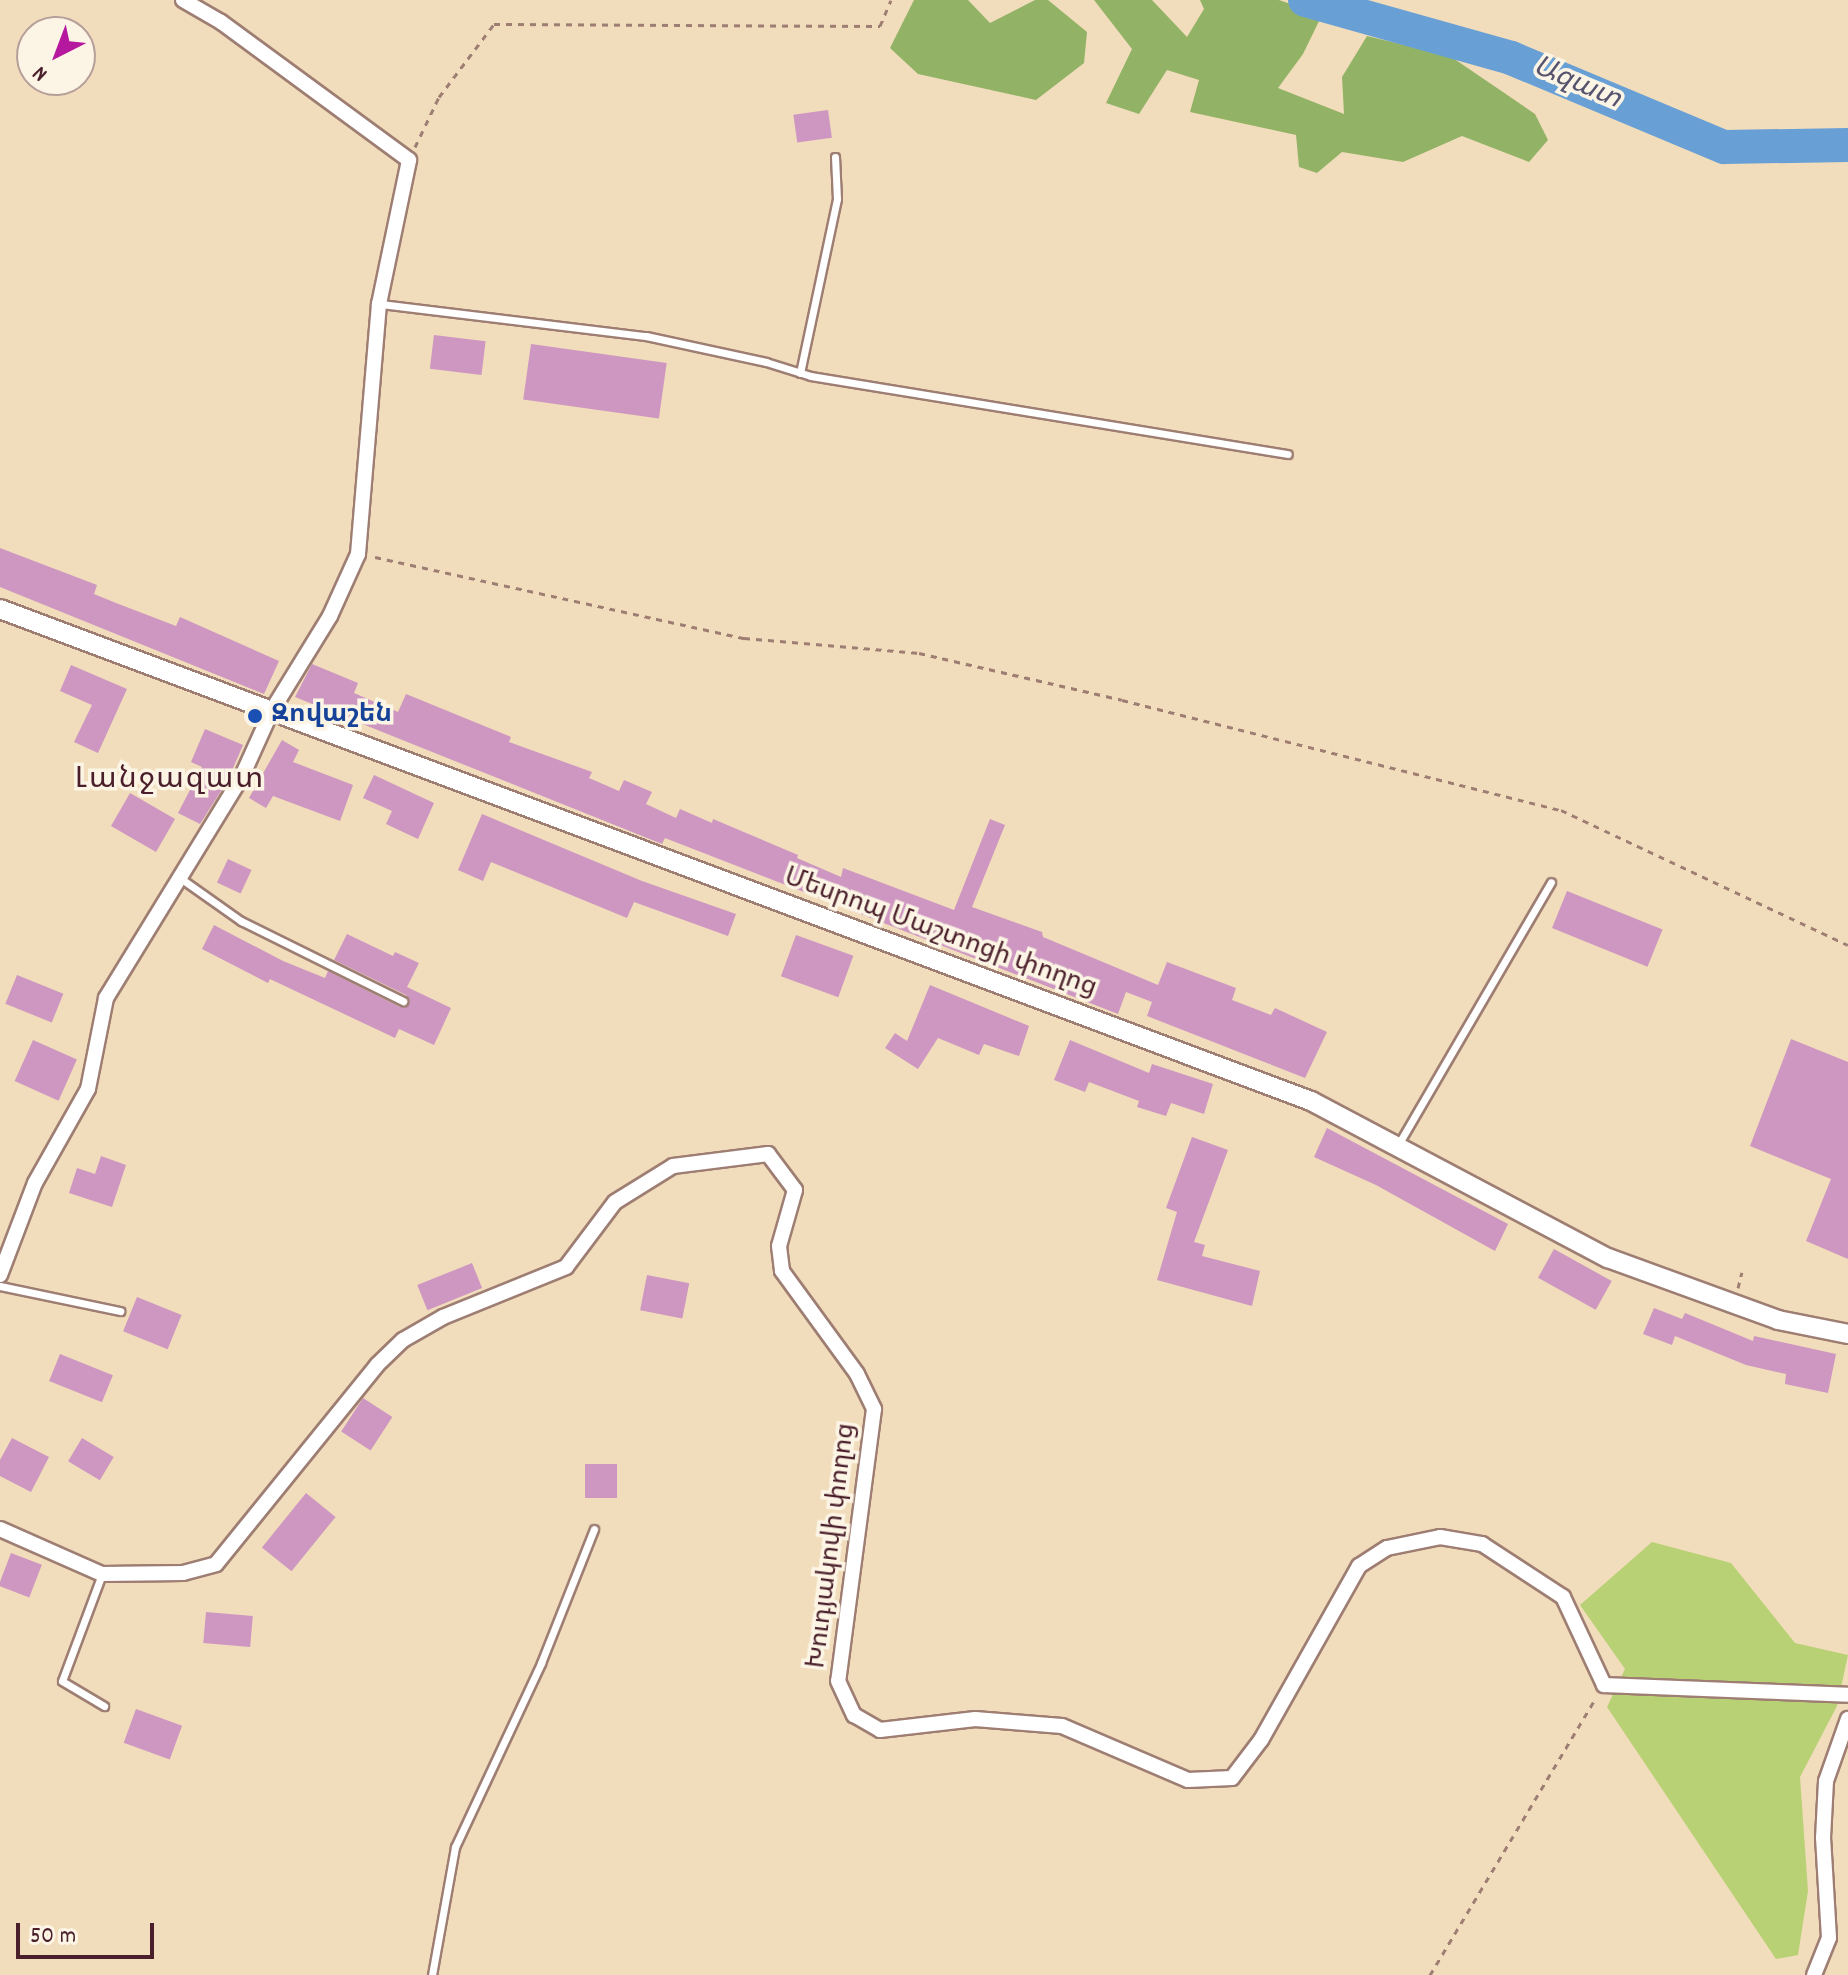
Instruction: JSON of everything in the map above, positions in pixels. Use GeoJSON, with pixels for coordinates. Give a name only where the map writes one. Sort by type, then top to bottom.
{"type":"FeatureCollection","features":[{"type":"Feature","properties":{"kind":"street"},"geometry":{"type":"LineString","coordinates":[[0,1275],[35,1183],[88,1089],[106,998],[243,774],[271,712],[330,616],[358,554],[379,304],[409,160],[221,22],[183,0]]}},
{"type":"Feature","properties":{"kind":"street","name":"Մեսրոպ Մաշտոցի փողոց"},"geometry":{"type":"LineString","coordinates":[[0,609],[1311,1101],[1608,1258],[1778,1320],[1848,1334]]}},
{"type":"Feature","properties":{"kind":"street","name":"Խուդյակովի փողոց"},"geometry":{"type":"LineString","coordinates":[[0,1529],[102,1574],[183,1573],[216,1564],[377,1365],[403,1340],[443,1317],[566,1267],[615,1202],[673,1166],[768,1154],[795,1190],[779,1246],[782,1271],[857,1374],[874,1409],[838,1681],[854,1715],[880,1730],[975,1719],[1062,1726],[1188,1780],[1232,1778],[1261,1740],[1359,1566],[1387,1548],[1440,1537],[1482,1544],[1563,1597],[1604,1685]]}},
{"type":"Feature","properties":{"kind":"street"},"geometry":{"type":"LineString","coordinates":[[1604,1685],[1848,1695]]}},
{"type":"Feature","properties":{"kind":"street"},"geometry":{"type":"LineString","coordinates":[[1814,1975],[1829,1938],[1823,1838],[1826,1781],[1848,1719]]}},
{"type":"Feature","properties":{"kind":"lane"},"geometry":{"type":"LineString","coordinates":[[800,373],[837,199],[835,157]]}},
{"type":"Feature","properties":{"kind":"lane"},"geometry":{"type":"LineString","coordinates":[[379,304],[646,336],[800,373],[1288,454]]}},
{"type":"Feature","properties":{"kind":"lane"},"geometry":{"type":"LineString","coordinates":[[180,878],[241,921],[403,1001]]}},
{"type":"Feature","properties":{"kind":"lane"},"geometry":{"type":"LineString","coordinates":[[1397,1147],[1551,882]]}},
{"type":"Feature","properties":{"kind":"lane"},"geometry":{"type":"LineString","coordinates":[[0,1286],[120,1311]]}},
{"type":"Feature","properties":{"kind":"lane"},"geometry":{"type":"LineString","coordinates":[[432,1975],[455,1847],[541,1663],[594,1529]]}},
{"type":"Feature","properties":{"kind":"lane"},"geometry":{"type":"LineString","coordinates":[[102,1574],[62,1681],[104,1706]]}},
{"type":"Feature","properties":{"kind":"path"},"geometry":{"type":"LineString","coordinates":[[409,160],[439,97],[494,24],[880,26],[891,0]]}},
{"type":"Feature","properties":{"kind":"path"},"geometry":{"type":"LineString","coordinates":[[358,554],[744,638],[919,653],[1122,700],[1561,810],[1848,945]]}},
{"type":"Feature","properties":{"kind":"path"},"geometry":{"type":"LineString","coordinates":[[1430,1975],[1604,1685]]}},
{"type":"Feature","properties":{"kind":"green space"},"geometry":{"type":"Polygon","coordinates":[[[914,0],[968,0],[990,23],[1035,0],[1048,0],[1087,32],[1084,63],[1036,100],[918,74],[890,48],[914,0]]]}},
{"type":"Feature","properties":{"kind":"green space"},"geometry":{"type":"Polygon","coordinates":[[[1094,0],[1152,0],[1187,37],[1204,9],[1200,0],[1279,0],[1322,15],[1303,54],[1278,88],[1344,114],[1342,77],[1367,36],[1450,56],[1535,114],[1548,140],[1529,162],[1462,136],[1403,162],[1342,152],[1317,173],[1299,167],[1296,135],[1190,112],[1199,80],[1167,70],[1139,114],[1106,103],[1132,49],[1094,0]]]}},
{"type":"Feature","properties":{"kind":"green space"},"geometry":{"type":"Polygon","coordinates":[[[1652,1542],[1731,1563],[1795,1643],[1848,1655],[1837,1706],[1800,1777],[1808,1891],[1798,1955],[1776,1959],[1607,1707],[1625,1669],[1580,1605],[1652,1542]]]}},
{"type":"Feature","properties":{"kind":"building"},"geometry":{"type":"Polygon","coordinates":[[[828,110],[832,138],[797,143],[793,115],[828,110]]]}},
{"type":"Feature","properties":{"kind":"building"},"geometry":{"type":"Polygon","coordinates":[[[434,335],[486,341],[481,375],[430,369],[434,335]]]}},
{"type":"Feature","properties":{"kind":"building"},"geometry":{"type":"Polygon","coordinates":[[[531,344],[667,363],[659,419],[523,399],[531,344]]]}},
{"type":"Feature","properties":{"kind":"building"},"geometry":{"type":"Polygon","coordinates":[[[0,548],[97,585],[94,594],[116,603],[176,626],[180,617],[279,661],[264,694],[0,587],[0,548]]]}},
{"type":"Feature","properties":{"kind":"building"},"geometry":{"type":"Polygon","coordinates":[[[312,664],[358,683],[354,693],[398,712],[406,694],[511,737],[509,742],[592,772],[589,778],[619,791],[624,780],[652,792],[646,804],[676,818],[680,809],[712,823],[713,819],[841,877],[843,868],[954,910],[990,819],[1005,825],[972,907],[1042,932],[1043,937],[1158,985],[1167,962],[1236,988],[1232,1000],[1271,1015],[1275,1008],[1327,1032],[1305,1078],[1147,1016],[1152,1002],[1126,992],[1118,1014],[665,838],[662,844],[295,697],[312,664]]]}},
{"type":"Feature","properties":{"kind":"building"},"geometry":{"type":"Polygon","coordinates":[[[71,665],[127,689],[98,753],[74,742],[92,705],[60,691],[71,665]]]}},
{"type":"Feature","properties":{"kind":"building"},"geometry":{"type":"Polygon","coordinates":[[[205,729],[243,745],[228,780],[200,824],[178,813],[202,767],[191,762],[205,729]]]}},
{"type":"Feature","properties":{"kind":"building"},"geometry":{"type":"Polygon","coordinates":[[[282,740],[299,750],[293,762],[353,785],[340,821],[273,796],[266,808],[249,798],[282,740]]]}},
{"type":"Feature","properties":{"kind":"building"},"geometry":{"type":"Polygon","coordinates":[[[374,775],[434,803],[418,839],[386,824],[392,811],[363,798],[374,775]]]}},
{"type":"Feature","properties":{"kind":"building"},"geometry":{"type":"Polygon","coordinates":[[[130,793],[175,819],[156,852],[111,826],[130,793]]]}},
{"type":"Feature","properties":{"kind":"building"},"geometry":{"type":"Polygon","coordinates":[[[482,814],[642,881],[736,914],[728,936],[634,902],[627,918],[491,862],[483,881],[458,870],[482,814]]]}},
{"type":"Feature","properties":{"kind":"building"},"geometry":{"type":"Polygon","coordinates":[[[228,859],[252,870],[241,894],[217,883],[228,859]]]}},
{"type":"Feature","properties":{"kind":"building"},"geometry":{"type":"Polygon","coordinates":[[[1567,891],[1662,930],[1648,967],[1552,928],[1567,891]]]}},
{"type":"Feature","properties":{"kind":"building"},"geometry":{"type":"Polygon","coordinates":[[[214,925],[283,961],[325,978],[328,971],[400,1007],[407,1006],[409,1000],[406,995],[334,960],[347,934],[393,956],[395,952],[419,963],[407,987],[451,1008],[434,1045],[399,1029],[395,1038],[270,979],[268,983],[202,949],[214,925]]]}},
{"type":"Feature","properties":{"kind":"building"},"geometry":{"type":"Polygon","coordinates":[[[796,935],[853,956],[838,997],[781,976],[796,935]]]}},
{"type":"Feature","properties":{"kind":"building"},"geometry":{"type":"Polygon","coordinates":[[[17,975],[63,994],[52,1022],[5,1004],[17,975]]]}},
{"type":"Feature","properties":{"kind":"building"},"geometry":{"type":"Polygon","coordinates":[[[930,985],[1029,1026],[1019,1056],[984,1044],[979,1055],[938,1038],[918,1069],[885,1048],[895,1033],[907,1041],[930,985]]]}},
{"type":"Feature","properties":{"kind":"building"},"geometry":{"type":"Polygon","coordinates":[[[1791,1039],[1848,1062],[1848,1259],[1806,1241],[1831,1179],[1750,1146],[1791,1039]]]}},
{"type":"Feature","properties":{"kind":"building"},"geometry":{"type":"Polygon","coordinates":[[[33,1040],[77,1060],[59,1101],[15,1081],[33,1040]]]}},
{"type":"Feature","properties":{"kind":"building"},"geometry":{"type":"Polygon","coordinates":[[[1070,1040],[1149,1073],[1152,1064],[1213,1084],[1204,1114],[1171,1103],[1166,1116],[1137,1107],[1139,1101],[1089,1082],[1085,1092],[1054,1080],[1070,1040]]]}},
{"type":"Feature","properties":{"kind":"building"},"geometry":{"type":"Polygon","coordinates":[[[1327,1128],[1508,1224],[1495,1251],[1376,1185],[1314,1157],[1327,1128]]]}},
{"type":"Feature","properties":{"kind":"building"},"geometry":{"type":"Polygon","coordinates":[[[1192,1137],[1228,1150],[1194,1242],[1205,1245],[1202,1256],[1260,1271],[1252,1306],[1157,1280],[1177,1212],[1166,1208],[1192,1137]]]}},
{"type":"Feature","properties":{"kind":"building"},"geometry":{"type":"Polygon","coordinates":[[[101,1156],[126,1165],[112,1207],[69,1193],[77,1168],[95,1174],[101,1156]]]}},
{"type":"Feature","properties":{"kind":"building"},"geometry":{"type":"Polygon","coordinates":[[[1554,1249],[1612,1281],[1596,1310],[1538,1278],[1554,1249]]]}},
{"type":"Feature","properties":{"kind":"building"},"geometry":{"type":"Polygon","coordinates":[[[472,1263],[482,1288],[427,1310],[417,1285],[472,1263]]]}},
{"type":"Feature","properties":{"kind":"building"},"geometry":{"type":"Polygon","coordinates":[[[647,1275],[689,1283],[682,1319],[640,1310],[647,1275]]]}},
{"type":"Feature","properties":{"kind":"building"},"geometry":{"type":"Polygon","coordinates":[[[137,1297],[182,1315],[168,1349],[123,1331],[137,1297]]]}},
{"type":"Feature","properties":{"kind":"building"},"geometry":{"type":"Polygon","coordinates":[[[1654,1308],[1682,1319],[1685,1313],[1753,1341],[1754,1336],[1836,1354],[1828,1393],[1785,1384],[1786,1374],[1746,1365],[1675,1336],[1672,1345],[1643,1334],[1654,1308]]]}},
{"type":"Feature","properties":{"kind":"building"},"geometry":{"type":"Polygon","coordinates":[[[60,1354],[113,1375],[102,1402],[49,1381],[60,1354]]]}},
{"type":"Feature","properties":{"kind":"building"},"geometry":{"type":"Polygon","coordinates":[[[363,1398],[392,1417],[371,1451],[341,1432],[363,1398]]]}},
{"type":"Feature","properties":{"kind":"building"},"geometry":{"type":"Polygon","coordinates":[[[12,1438],[49,1457],[31,1492],[0,1476],[0,1460],[12,1438]]]}},
{"type":"Feature","properties":{"kind":"building"},"geometry":{"type":"Polygon","coordinates":[[[82,1438],[114,1457],[100,1480],[68,1461],[82,1438]]]}},
{"type":"Feature","properties":{"kind":"building"},"geometry":{"type":"Polygon","coordinates":[[[585,1464],[617,1464],[617,1498],[585,1498],[585,1464]]]}},
{"type":"Feature","properties":{"kind":"building"},"geometry":{"type":"Polygon","coordinates":[[[306,1493],[336,1517],[291,1571],[262,1547],[306,1493]]]}},
{"type":"Feature","properties":{"kind":"building"},"geometry":{"type":"Polygon","coordinates":[[[11,1553],[42,1565],[29,1598],[0,1586],[11,1553]]]}},
{"type":"Feature","properties":{"kind":"building"},"geometry":{"type":"Polygon","coordinates":[[[206,1612],[253,1616],[250,1647],[203,1643],[206,1612]]]}},
{"type":"Feature","properties":{"kind":"building"},"geometry":{"type":"Polygon","coordinates":[[[136,1709],[182,1726],[170,1760],[124,1743],[136,1709]]]}},
{"type":"Feature","properties":{"kind":"waterway","name":"Ազատ"},"geometry":{"type":"LineString","coordinates":[[1305,0],[1511,58],[1724,147],[1848,145]]}},
{"type":"Feature","properties":{"kind":"place","name":"Զովաշեն"},"geometry":{"type":"Point","coordinates":[255,716]}},
{"type":"Feature","properties":{"kind":"district","name":"Լանջազատ"},"geometry":{"type":"Point","coordinates":[170,782]}}]}
